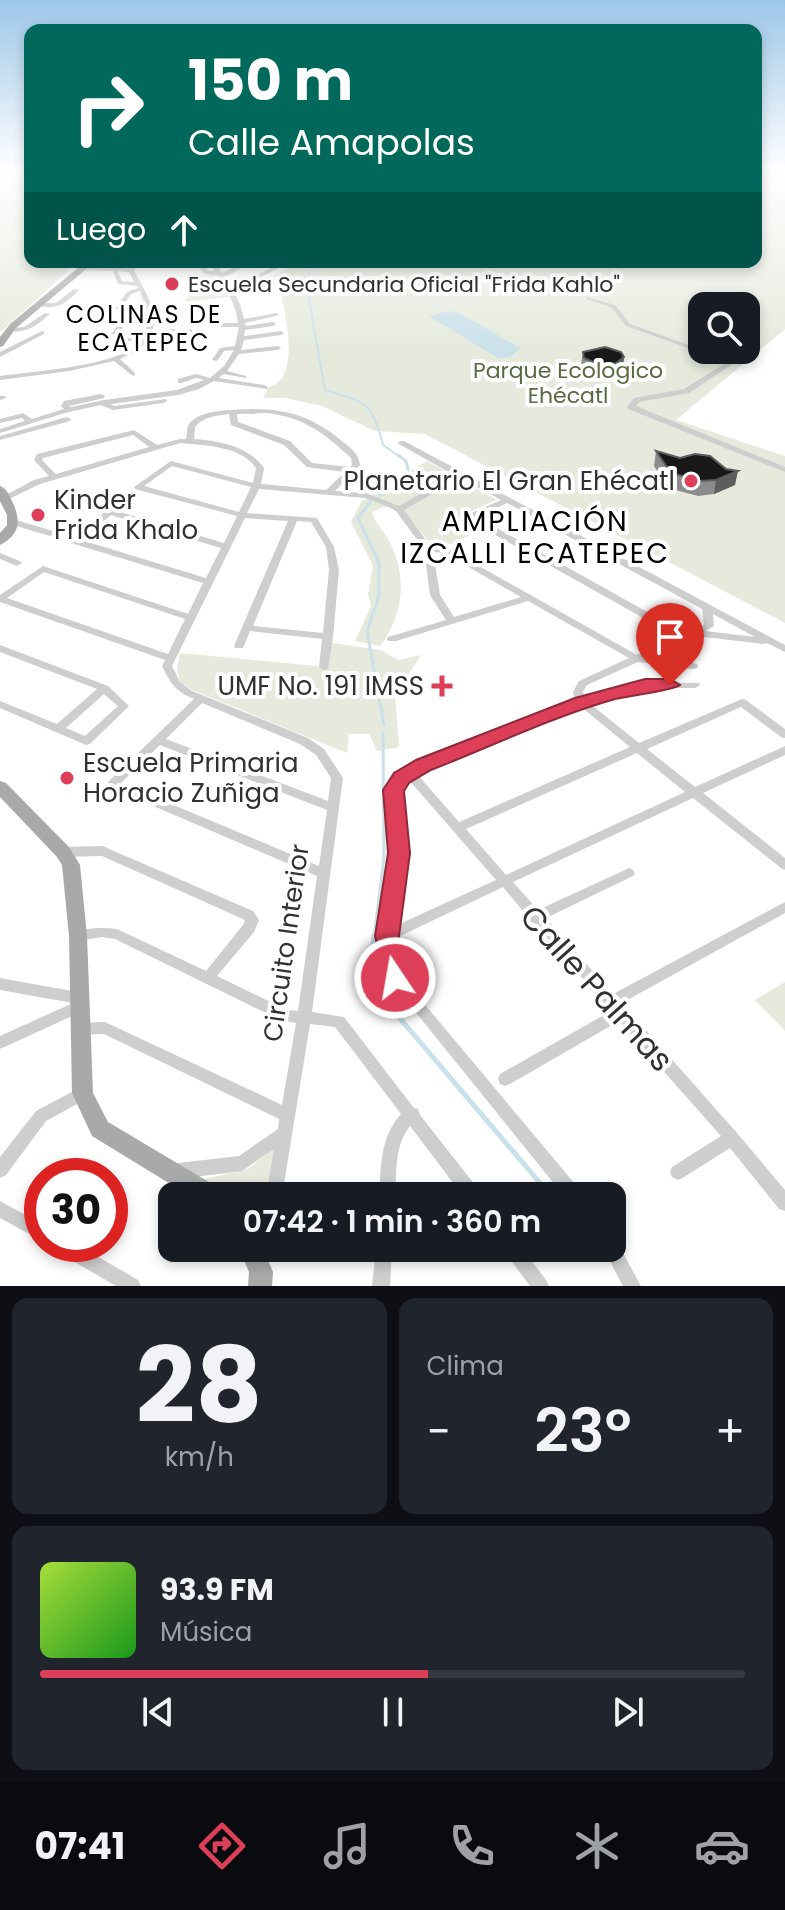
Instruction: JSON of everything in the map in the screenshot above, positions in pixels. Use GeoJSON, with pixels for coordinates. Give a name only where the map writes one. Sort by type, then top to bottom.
{"type":"FeatureCollection","features":[{"type":"Feature","properties":{"kind":"main road"},"geometry":{"type":"LineString","coordinates":[[0,344],[9,330],[81,268]]}},
{"type":"Feature","properties":{"kind":"main road"},"geometry":{"type":"LineString","coordinates":[[2,536],[13,522],[3,493]]}},
{"type":"Feature","properties":{"kind":"main road"},"geometry":{"type":"LineString","coordinates":[[0,787],[63,852],[71,865],[78,936],[83,1093],[100,1129],[188,1182]]}},
{"type":"Feature","properties":{"kind":"street"},"geometry":{"type":"LineString","coordinates":[[112,268],[134,268]]}},
{"type":"Feature","properties":{"kind":"street"},"geometry":{"type":"LineString","coordinates":[[203,268],[206,273],[220,274],[235,268]]}},
{"type":"Feature","properties":{"kind":"street"},"geometry":{"type":"LineString","coordinates":[[0,438],[104,402],[171,393],[212,380],[224,372],[242,338],[243,325],[230,290],[216,268]]}},
{"type":"Feature","properties":{"kind":"street"},"geometry":{"type":"LineString","coordinates":[[230,290],[276,268]]}},
{"type":"Feature","properties":{"kind":"street"},"geometry":{"type":"LineString","coordinates":[[0,378],[133,351],[148,333],[151,315],[131,270]]}},
{"type":"Feature","properties":{"kind":"street"},"geometry":{"type":"LineString","coordinates":[[115,272],[120,283],[139,286]]}},
{"type":"Feature","properties":{"kind":"street"},"geometry":{"type":"LineString","coordinates":[[118,309],[129,293],[139,286]]}},
{"type":"Feature","properties":{"kind":"street"},"geometry":{"type":"LineString","coordinates":[[40,305],[58,305],[76,290]]}},
{"type":"Feature","properties":{"kind":"street"},"geometry":{"type":"LineString","coordinates":[[588,298],[613,306],[628,325],[688,345]]}},
{"type":"Feature","properties":{"kind":"street"},"geometry":{"type":"LineString","coordinates":[[9,330],[31,328],[47,314]]}},
{"type":"Feature","properties":{"kind":"street"},"geometry":{"type":"LineString","coordinates":[[114,334],[128,317],[151,315]]}},
{"type":"Feature","properties":{"kind":"street"},"geometry":{"type":"LineString","coordinates":[[243,325],[276,315]]}},
{"type":"Feature","properties":{"kind":"street"},"geometry":{"type":"LineString","coordinates":[[209,325],[273,324]]}},
{"type":"Feature","properties":{"kind":"street"},"geometry":{"type":"LineString","coordinates":[[0,355],[42,333]]}},
{"type":"Feature","properties":{"kind":"street"},"geometry":{"type":"LineString","coordinates":[[242,338],[281,333]]}},
{"type":"Feature","properties":{"kind":"street"},"geometry":{"type":"LineString","coordinates":[[114,355],[135,334],[188,334]]}},
{"type":"Feature","properties":{"kind":"street"},"geometry":{"type":"LineString","coordinates":[[215,360],[222,349],[278,348]]}},
{"type":"Feature","properties":{"kind":"street"},"geometry":{"type":"LineString","coordinates":[[133,351],[141,359]]}},
{"type":"Feature","properties":{"kind":"street"},"geometry":{"type":"LineString","coordinates":[[114,355],[133,374]]}},
{"type":"Feature","properties":{"kind":"street"},"geometry":{"type":"LineString","coordinates":[[0,372],[72,360]]}},
{"type":"Feature","properties":{"kind":"street"},"geometry":{"type":"LineString","coordinates":[[729,364],[686,391],[637,400],[631,407],[785,470]]}},
{"type":"Feature","properties":{"kind":"street"},"geometry":{"type":"LineString","coordinates":[[224,372],[244,377]]}},
{"type":"Feature","properties":{"kind":"street"},"geometry":{"type":"LineString","coordinates":[[181,381],[196,376],[264,387]]}},
{"type":"Feature","properties":{"kind":"street"},"geometry":{"type":"LineString","coordinates":[[68,415],[67,403],[143,390]]}},
{"type":"Feature","properties":{"kind":"street"},"geometry":{"type":"LineString","coordinates":[[104,402],[113,408],[163,401]]}},
{"type":"Feature","properties":{"kind":"street"},"geometry":{"type":"LineString","coordinates":[[190,441],[191,427],[198,418],[233,412],[277,410],[315,422],[355,457],[352,470],[328,493]]}},
{"type":"Feature","properties":{"kind":"street"},"geometry":{"type":"LineString","coordinates":[[233,412],[234,423],[278,438],[310,465],[352,470]]}},
{"type":"Feature","properties":{"kind":"street"},"geometry":{"type":"LineString","coordinates":[[0,421],[23,415],[31,422]]}},
{"type":"Feature","properties":{"kind":"street"},"geometry":{"type":"LineString","coordinates":[[0,431],[68,415]]}},
{"type":"Feature","properties":{"kind":"street"},"geometry":{"type":"LineString","coordinates":[[54,477],[38,460],[40,456],[134,432],[154,447]]}},
{"type":"Feature","properties":{"kind":"street"},"geometry":{"type":"LineString","coordinates":[[3,493],[154,447],[190,441],[252,458],[260,468],[256,486],[168,658],[0,599],[43,569],[188,617]]}},
{"type":"Feature","properties":{"kind":"street"},"geometry":{"type":"LineString","coordinates":[[401,443],[785,649]]}},
{"type":"Feature","properties":{"kind":"street"},"geometry":{"type":"LineString","coordinates":[[324,667],[333,557],[314,520],[241,515],[138,487],[171,463],[256,486],[366,496],[399,509],[428,549],[435,595],[452,622]]}},
{"type":"Feature","properties":{"kind":"street"},"geometry":{"type":"LineString","coordinates":[[399,509],[460,475]]}},
{"type":"Feature","properties":{"kind":"street"},"geometry":{"type":"LineString","coordinates":[[507,500],[470,517],[686,638]]}},
{"type":"Feature","properties":{"kind":"street"},"geometry":{"type":"LineString","coordinates":[[208,582],[74,541],[110,512],[225,546]]}},
{"type":"Feature","properties":{"kind":"street"},"geometry":{"type":"LineString","coordinates":[[239,646],[294,518]]}},
{"type":"Feature","properties":{"kind":"street"},"geometry":{"type":"LineString","coordinates":[[13,522],[50,533]]}},
{"type":"Feature","properties":{"kind":"street"},"geometry":{"type":"LineString","coordinates":[[428,549],[446,551],[637,659],[693,666]]}},
{"type":"Feature","properties":{"kind":"street"},"geometry":{"type":"LineString","coordinates":[[0,556],[17,563]]}},
{"type":"Feature","properties":{"kind":"street"},"geometry":{"type":"LineString","coordinates":[[392,639],[528,598]]}},
{"type":"Feature","properties":{"kind":"street"},"geometry":{"type":"LineString","coordinates":[[707,607],[709,626],[583,683],[578,692],[581,702],[785,865]]}},
{"type":"Feature","properties":{"kind":"street"},"geometry":{"type":"LineString","coordinates":[[246,628],[328,637]]}},
{"type":"Feature","properties":{"kind":"street"},"geometry":{"type":"LineString","coordinates":[[698,633],[773,643]]}},
{"type":"Feature","properties":{"kind":"street"},"geometry":{"type":"LineString","coordinates":[[0,648],[104,688],[124,706],[86,741],[0,704]]}},
{"type":"Feature","properties":{"kind":"street","name":"Circuito Interior"},"geometry":{"type":"LineString","coordinates":[[168,658],[167,666],[176,684],[201,698],[288,733],[320,752],[337,778],[304,1018],[277,1182]]}},
{"type":"Feature","properties":{"kind":"street"},"geometry":{"type":"LineString","coordinates":[[563,1182],[395,978],[387,936],[399,853],[393,790],[409,773],[581,702],[645,685],[695,685]]}},
{"type":"Feature","properties":{"kind":"street"},"geometry":{"type":"LineString","coordinates":[[60,728],[104,688]]}},
{"type":"Feature","properties":{"kind":"street"},"geometry":{"type":"LineString","coordinates":[[201,698],[113,784],[323,873]]}},
{"type":"Feature","properties":{"kind":"street"},"geometry":{"type":"LineString","coordinates":[[457,828],[742,702],[785,734]]}},
{"type":"Feature","properties":{"kind":"street"},"geometry":{"type":"LineString","coordinates":[[158,740],[334,808]]}},
{"type":"Feature","properties":{"kind":"street"},"geometry":{"type":"LineString","coordinates":[[387,936],[785,750]]}},
{"type":"Feature","properties":{"kind":"street","name":"Calle Palmas"},"geometry":{"type":"LineString","coordinates":[[409,773],[534,918],[732,1138],[785,1203]]}},
{"type":"Feature","properties":{"kind":"street"},"geometry":{"type":"LineString","coordinates":[[63,852],[103,851],[248,915],[252,920],[249,928],[207,979]]}},
{"type":"Feature","properties":{"kind":"street"},"geometry":{"type":"LineString","coordinates":[[534,918],[629,873]]}},
{"type":"Feature","properties":{"kind":"street"},"geometry":{"type":"LineString","coordinates":[[505,1079],[614,1008],[785,907]]}},
{"type":"Feature","properties":{"kind":"street"},"geometry":{"type":"LineString","coordinates":[[78,936],[102,932],[117,934],[285,1016],[339,1021],[463,1182]]}},
{"type":"Feature","properties":{"kind":"street"},"geometry":{"type":"LineString","coordinates":[[0,984],[78,1003]]}},
{"type":"Feature","properties":{"kind":"street"},"geometry":{"type":"LineString","coordinates":[[0,1043],[78,1003]]}},
{"type":"Feature","properties":{"kind":"street"},"geometry":{"type":"LineString","coordinates":[[80,1029],[105,1028],[287,1124],[242,1163],[172,1172]]}},
{"type":"Feature","properties":{"kind":"street"},"geometry":{"type":"LineString","coordinates":[[0,1170],[41,1116],[83,1093]]}},
{"type":"Feature","properties":{"kind":"street"},"geometry":{"type":"LineString","coordinates":[[388,1182],[392,1136],[401,1122],[413,1114]]}},
{"type":"Feature","properties":{"kind":"street"},"geometry":{"type":"LineString","coordinates":[[678,1172],[732,1138]]}},
{"type":"Feature","properties":{"kind":"street"},"geometry":{"type":"LineString","coordinates":[[0,1209],[24,1223]]}},
{"type":"Feature","properties":{"kind":"street"},"geometry":{"type":"LineString","coordinates":[[91,1262],[132,1286]]}},
{"type":"Feature","properties":{"kind":"street"},"geometry":{"type":"LineString","coordinates":[[381,1286],[383,1262]]}},
{"type":"Feature","properties":{"kind":"street"},"geometry":{"type":"LineString","coordinates":[[522,1262],[540,1286]]}},
{"type":"Feature","properties":{"kind":"street"},"geometry":{"type":"LineString","coordinates":[[619,1262],[632,1286]]}},
{"type":"Feature","properties":{"kind":"green space"},"geometry":{"type":"Polygon","coordinates":[[[0,230],[24,230],[24,268],[71,268],[0,332],[0,230]]]}},
{"type":"Feature","properties":{"kind":"green space","name":"Parque Ecologico Ehécatl"},"geometry":{"type":"Polygon","coordinates":[[[762,230],[785,230],[785,329],[760,350],[760,292],[688,292],[688,364],[743,364],[676,420],[785,456],[785,623],[425,434],[375,431],[322,406],[285,398],[263,398],[269,387],[280,381],[286,370],[288,355],[286,321],[277,277],[283,276],[270,277],[289,268],[450,268],[428,275],[453,268],[762,268],[762,230]]]}},
{"type":"Feature","properties":{"kind":"green space"},"geometry":{"type":"Polygon","coordinates":[[[215,274],[230,297],[184,302],[203,275],[215,274]]]}},
{"type":"Feature","properties":{"kind":"green space"},"geometry":{"type":"Polygon","coordinates":[[[427,461],[497,500],[473,510],[470,520],[483,529],[451,544],[433,546],[400,508],[383,507],[372,512],[386,535],[399,567],[400,594],[394,621],[380,646],[355,641],[371,606],[368,594],[373,566],[351,522],[361,502],[427,461]]]}},
{"type":"Feature","properties":{"kind":"green space"},"geometry":{"type":"Polygon","coordinates":[[[332,643],[381,650],[398,660],[421,655],[395,695],[399,747],[377,751],[369,734],[349,734],[347,753],[192,690],[180,682],[177,669],[180,653],[327,667],[332,643]]]}},
{"type":"Feature","properties":{"kind":"green space"},"geometry":{"type":"Polygon","coordinates":[[[785,982],[785,1031],[755,1000],[785,982]]]}},
{"type":"Feature","properties":{"kind":"green space"},"geometry":{"type":"Polygon","coordinates":[[[278,1145],[271,1182],[200,1180],[248,1169],[278,1145]]]}},
{"type":"Feature","properties":{"kind":"water"},"geometry":{"type":"Polygon","coordinates":[[[448,311],[459,313],[520,348],[512,356],[499,359],[429,316],[448,311]]]}},
{"type":"Feature","properties":{"kind":"building"},"geometry":{"type":"Polygon","coordinates":[[[605,347],[621,352],[624,357],[616,363],[598,364],[584,358],[583,352],[605,347]]]}},
{"type":"Feature","properties":{"kind":"building"},"geometry":{"type":"Polygon","coordinates":[[[656,451],[680,458],[695,454],[710,456],[726,469],[738,471],[716,480],[700,481],[671,473],[656,451]]]}},
{"type":"Feature","properties":{"kind":"waterway"},"geometry":{"type":"LineString","coordinates":[[309,268],[309,300],[325,390],[365,406],[375,420],[383,445],[400,457]]}},
{"type":"Feature","properties":{"kind":"waterway"},"geometry":{"type":"LineString","coordinates":[[379,496],[410,479],[406,461],[398,455]]}},
{"type":"Feature","properties":{"kind":"waterway"},"geometry":{"type":"LineString","coordinates":[[371,501],[358,518],[379,563],[379,596],[367,631],[384,725]]}},
{"type":"Feature","properties":{"kind":"waterway"},"geometry":{"type":"LineString","coordinates":[[374,937],[384,858],[383,733]]}},
{"type":"Feature","properties":{"kind":"waterway"},"geometry":{"type":"LineString","coordinates":[[374,935],[369,982],[539,1182]]}},
{"type":"Feature","properties":{"kind":"place","name":"Escuela Secundaria Oficial \"Frida Kahlo\""},"geometry":{"type":"Point","coordinates":[172,284]}},
{"type":"Feature","properties":{"kind":"place","name":"Planetario El Gran Ehécatl"},"geometry":{"type":"Point","coordinates":[691,481]}},
{"type":"Feature","properties":{"kind":"place","name":"Kinder Frida Khalo"},"geometry":{"type":"Point","coordinates":[38,515]}},
{"type":"Feature","properties":{"kind":"place","name":"UMF No. 191 IMSS"},"geometry":{"type":"Point","coordinates":[442,686]}},
{"type":"Feature","properties":{"kind":"place","name":"Escuela Primaria Horacio Zuñiga"},"geometry":{"type":"Point","coordinates":[67,778]}},
{"type":"Feature","properties":{"kind":"district","name":"COLINAS DE ECATEPEC"},"geometry":{"type":"Point","coordinates":[144,328]}},
{"type":"Feature","properties":{"kind":"district","name":"AMPLIACIÓN IZCALLI ECATEPEC"},"geometry":{"type":"Point","coordinates":[535,537]}},
{"type":"Feature","properties":{"kind":"route"},"geometry":{"type":"LineString","coordinates":[[395,978],[387,936],[399,853],[393,790],[401,778],[424,765],[581,702],[645,685],[670,685]]}}]}
